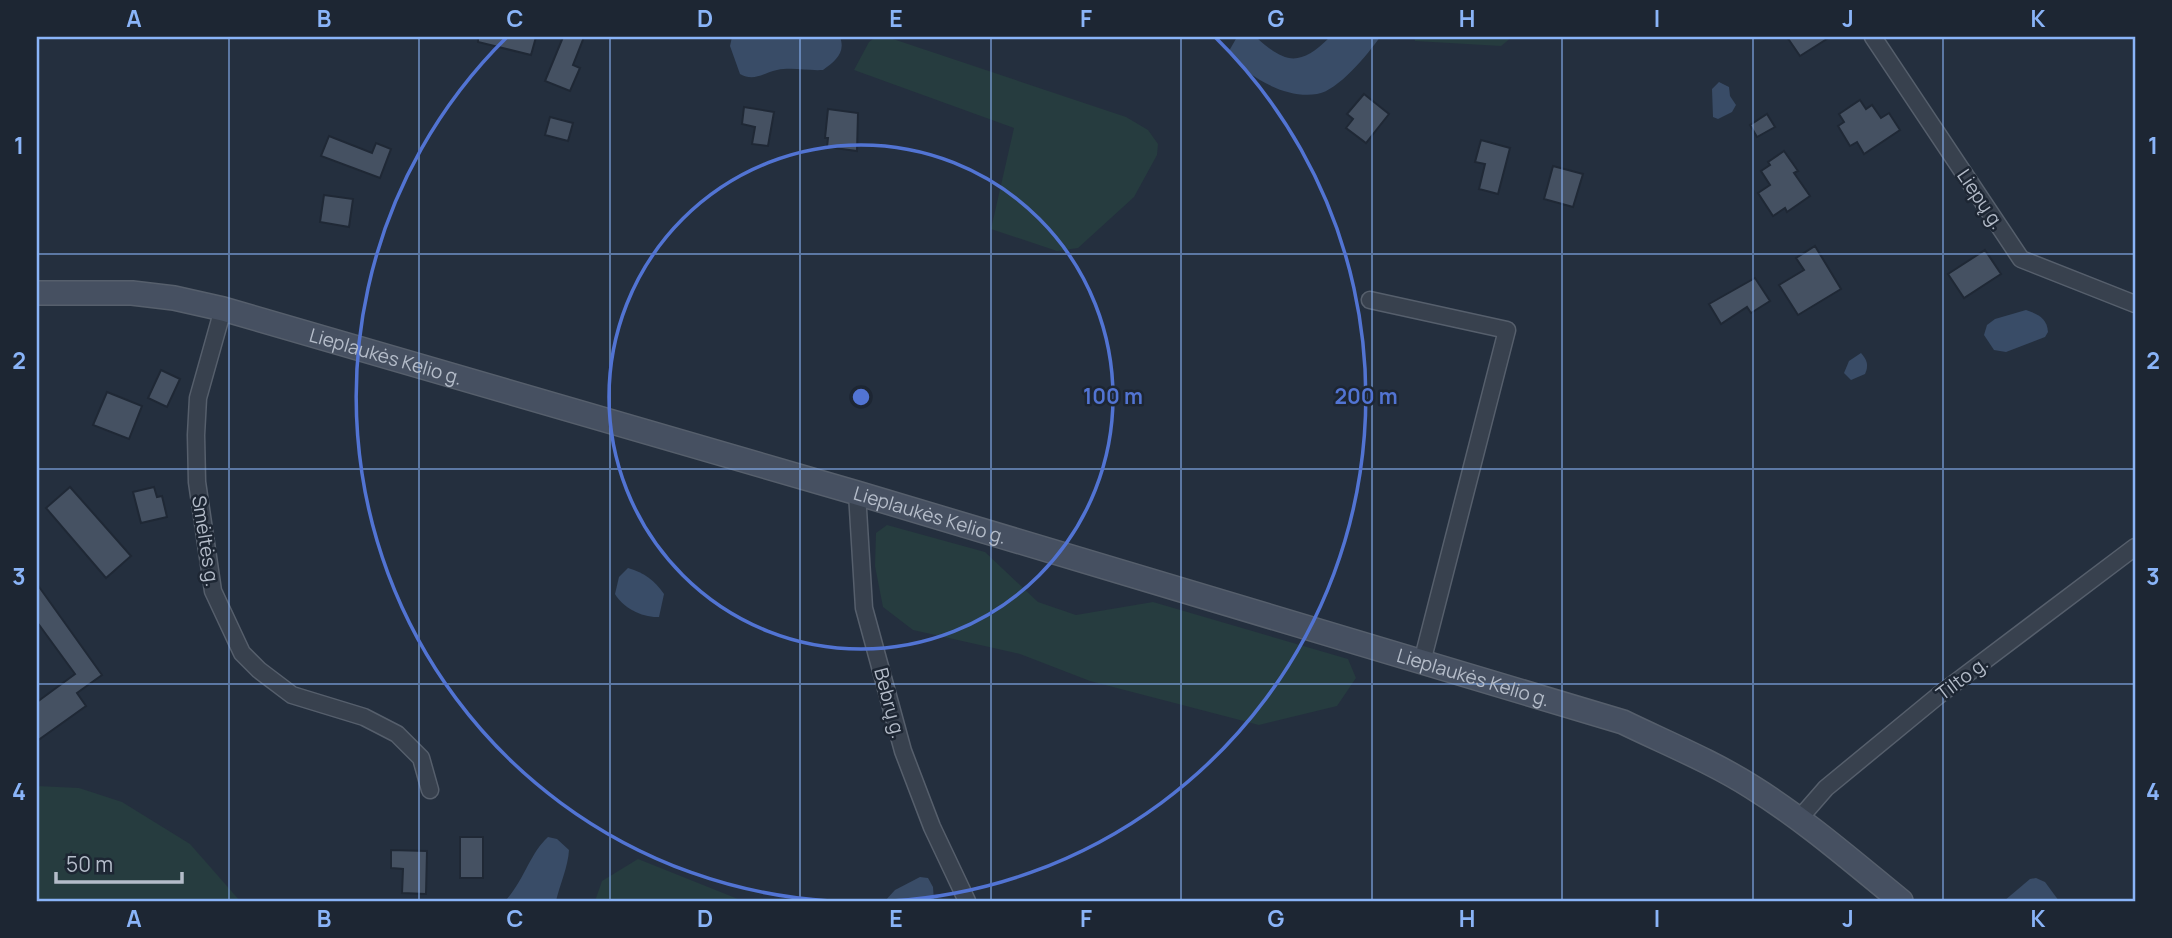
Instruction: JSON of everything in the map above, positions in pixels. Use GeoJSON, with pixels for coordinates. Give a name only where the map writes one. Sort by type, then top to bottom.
{"type":"FeatureCollection","features":[{"type":"Feature","properties":{"kind":"main road","name":"Lieplaukės Kelio g."},"geometry":{"type":"LineString","coordinates":[[37,293],[132,293],[174,298],[223,309],[857,493],[1623,722],[1711,763],[1753,787],[1798,819],[1901,901]]}},
{"type":"Feature","properties":{"kind":"street","name":"Liepų g."},"geometry":{"type":"LineString","coordinates":[[1873,37],[2021,259],[2135,304]]}},
{"type":"Feature","properties":{"kind":"street"},"geometry":{"type":"LineString","coordinates":[[1370,300],[1507,330],[1422,662]]}},
{"type":"Feature","properties":{"kind":"street","name":"Smėltės g."},"geometry":{"type":"LineString","coordinates":[[223,309],[198,398],[196,435],[197,482],[213,592],[242,653],[259,670],[292,695],[364,717],[397,734],[421,758],[430,790]]}},
{"type":"Feature","properties":{"kind":"street","name":"Bebrų g."},"geometry":{"type":"LineString","coordinates":[[857,493],[864,608],[903,751],[932,827],[967,901]]}},
{"type":"Feature","properties":{"kind":"street","name":"Tilto g."},"geometry":{"type":"LineString","coordinates":[[1798,819],[1826,789],[1939,695],[2135,547]]}},
{"type":"Feature","properties":{"kind":"green space"},"geometry":{"type":"Polygon","coordinates":[[[876,37],[887,37],[1126,117],[1148,130],[1158,144],[1157,155],[1134,197],[1078,248],[1057,251],[991,229],[1014,128],[854,70],[869,42],[876,37]]]}},
{"type":"Feature","properties":{"kind":"green space"},"geometry":{"type":"Polygon","coordinates":[[[1414,37],[1512,37],[1501,46],[1415,41],[1414,37]]]}},
{"type":"Feature","properties":{"kind":"green space"},"geometry":{"type":"Polygon","coordinates":[[[887,525],[985,552],[1038,602],[1076,615],[1153,602],[1348,659],[1356,678],[1337,706],[1259,725],[1090,681],[1020,654],[913,630],[883,607],[875,566],[876,533],[887,525]]]}},
{"type":"Feature","properties":{"kind":"green space"},"geometry":{"type":"Polygon","coordinates":[[[37,786],[79,788],[122,802],[190,844],[240,901],[37,901],[37,786]]]}},
{"type":"Feature","properties":{"kind":"green space"},"geometry":{"type":"Polygon","coordinates":[[[638,859],[743,901],[595,901],[602,881],[638,859]]]}},
{"type":"Feature","properties":{"kind":"water"},"geometry":{"type":"Polygon","coordinates":[[[732,37],[840,37],[842,48],[835,60],[823,70],[783,69],[750,77],[740,74],[730,46],[732,37]]]}},
{"type":"Feature","properties":{"kind":"water"},"geometry":{"type":"Polygon","coordinates":[[[1237,37],[1256,37],[1276,53],[1293,58],[1310,53],[1330,37],[1380,37],[1360,62],[1334,86],[1317,94],[1305,95],[1267,84],[1245,69],[1229,51],[1237,37]]]}},
{"type":"Feature","properties":{"kind":"water"},"geometry":{"type":"Polygon","coordinates":[[[1719,82],[1729,87],[1730,96],[1736,105],[1732,112],[1718,119],[1713,117],[1712,89],[1719,82]]]}},
{"type":"Feature","properties":{"kind":"water"},"geometry":{"type":"Polygon","coordinates":[[[2026,310],[2044,320],[2048,332],[2045,337],[2006,352],[1994,350],[1984,335],[1987,325],[1995,319],[2026,310]]]}},
{"type":"Feature","properties":{"kind":"water"},"geometry":{"type":"Polygon","coordinates":[[[1861,353],[1867,363],[1865,374],[1851,380],[1844,373],[1849,361],[1861,353]]]}},
{"type":"Feature","properties":{"kind":"water"},"geometry":{"type":"Polygon","coordinates":[[[628,568],[649,578],[664,594],[659,617],[634,611],[623,604],[615,594],[619,577],[628,568]]]}},
{"type":"Feature","properties":{"kind":"water"},"geometry":{"type":"Polygon","coordinates":[[[548,837],[557,839],[569,850],[556,901],[505,901],[536,851],[548,837]]]}},
{"type":"Feature","properties":{"kind":"water"},"geometry":{"type":"Polygon","coordinates":[[[920,877],[928,878],[933,887],[934,901],[885,901],[895,890],[920,877]]]}},
{"type":"Feature","properties":{"kind":"water"},"geometry":{"type":"Polygon","coordinates":[[[2036,878],[2045,882],[2059,901],[2004,901],[2030,879],[2036,878]]]}},
{"type":"Feature","properties":{"kind":"building"},"geometry":{"type":"Polygon","coordinates":[[[478,37],[536,37],[531,55],[478,42],[478,37]]]}},
{"type":"Feature","properties":{"kind":"building"},"geometry":{"type":"Polygon","coordinates":[[[563,37],[584,37],[573,65],[580,68],[570,91],[545,81],[563,37]]]}},
{"type":"Feature","properties":{"kind":"building"},"geometry":{"type":"Polygon","coordinates":[[[1787,37],[1830,37],[1800,56],[1787,37]]]}},
{"type":"Feature","properties":{"kind":"building"},"geometry":{"type":"Polygon","coordinates":[[[1364,94],[1389,114],[1366,143],[1346,128],[1353,119],[1347,114],[1364,94]]]}},
{"type":"Feature","properties":{"kind":"building"},"geometry":{"type":"Polygon","coordinates":[[[1860,100],[1866,109],[1872,105],[1881,118],[1889,113],[1900,130],[1864,154],[1857,142],[1850,146],[1838,126],[1844,122],[1839,114],[1860,100]]]}},
{"type":"Feature","properties":{"kind":"building"},"geometry":{"type":"Polygon","coordinates":[[[744,107],[774,112],[768,146],[752,144],[755,127],[742,124],[744,107]]]}},
{"type":"Feature","properties":{"kind":"building"},"geometry":{"type":"Polygon","coordinates":[[[828,109],[858,113],[857,151],[827,147],[828,138],[825,138],[828,109]]]}},
{"type":"Feature","properties":{"kind":"building"},"geometry":{"type":"Polygon","coordinates":[[[1767,114],[1775,127],[1757,137],[1750,125],[1767,114]]]}},
{"type":"Feature","properties":{"kind":"building"},"geometry":{"type":"Polygon","coordinates":[[[550,117],[573,123],[568,141],[545,135],[550,117]]]}},
{"type":"Feature","properties":{"kind":"building"},"geometry":{"type":"Polygon","coordinates":[[[329,136],[372,153],[376,143],[391,149],[380,178],[321,156],[329,136]]]}},
{"type":"Feature","properties":{"kind":"building"},"geometry":{"type":"Polygon","coordinates":[[[1481,140],[1510,148],[1498,194],[1479,189],[1485,164],[1475,162],[1481,140]]]}},
{"type":"Feature","properties":{"kind":"building"},"geometry":{"type":"Polygon","coordinates":[[[1784,151],[1798,171],[1794,173],[1810,196],[1787,212],[1785,208],[1773,216],[1758,193],[1770,185],[1761,171],[1770,165],[1768,162],[1784,151]]]}},
{"type":"Feature","properties":{"kind":"building"},"geometry":{"type":"Polygon","coordinates":[[[1553,166],[1583,174],[1573,207],[1544,199],[1553,166]]]}},
{"type":"Feature","properties":{"kind":"building"},"geometry":{"type":"Polygon","coordinates":[[[324,195],[353,199],[349,227],[320,222],[324,195]]]}},
{"type":"Feature","properties":{"kind":"building"},"geometry":{"type":"Polygon","coordinates":[[[1815,246],[1841,289],[1798,315],[1779,285],[1804,270],[1796,258],[1815,246]]]}},
{"type":"Feature","properties":{"kind":"building"},"geometry":{"type":"Polygon","coordinates":[[[1985,250],[2001,274],[1964,298],[1948,274],[1985,250]]]}},
{"type":"Feature","properties":{"kind":"building"},"geometry":{"type":"Polygon","coordinates":[[[1755,278],[1770,301],[1751,313],[1747,307],[1721,324],[1709,304],[1755,278]]]}},
{"type":"Feature","properties":{"kind":"building"},"geometry":{"type":"Polygon","coordinates":[[[161,370],[180,379],[167,407],[148,398],[161,370]]]}},
{"type":"Feature","properties":{"kind":"building"},"geometry":{"type":"Polygon","coordinates":[[[107,392],[142,406],[129,439],[93,425],[107,392]]]}},
{"type":"Feature","properties":{"kind":"building"},"geometry":{"type":"Polygon","coordinates":[[[70,487],[131,556],[106,578],[46,508],[70,487]]]}},
{"type":"Feature","properties":{"kind":"building"},"geometry":{"type":"Polygon","coordinates":[[[154,487],[157,497],[162,496],[167,517],[141,523],[133,492],[154,487]]]}},
{"type":"Feature","properties":{"kind":"building"},"geometry":{"type":"Polygon","coordinates":[[[37,584],[102,675],[77,693],[86,706],[37,741],[37,702],[75,674],[37,622],[37,584]]]}},
{"type":"Feature","properties":{"kind":"building"},"geometry":{"type":"Polygon","coordinates":[[[460,837],[483,837],[483,878],[460,878],[460,837]]]}},
{"type":"Feature","properties":{"kind":"building"},"geometry":{"type":"Polygon","coordinates":[[[391,850],[427,851],[426,894],[402,893],[403,869],[391,868],[391,850]]]}}]}
